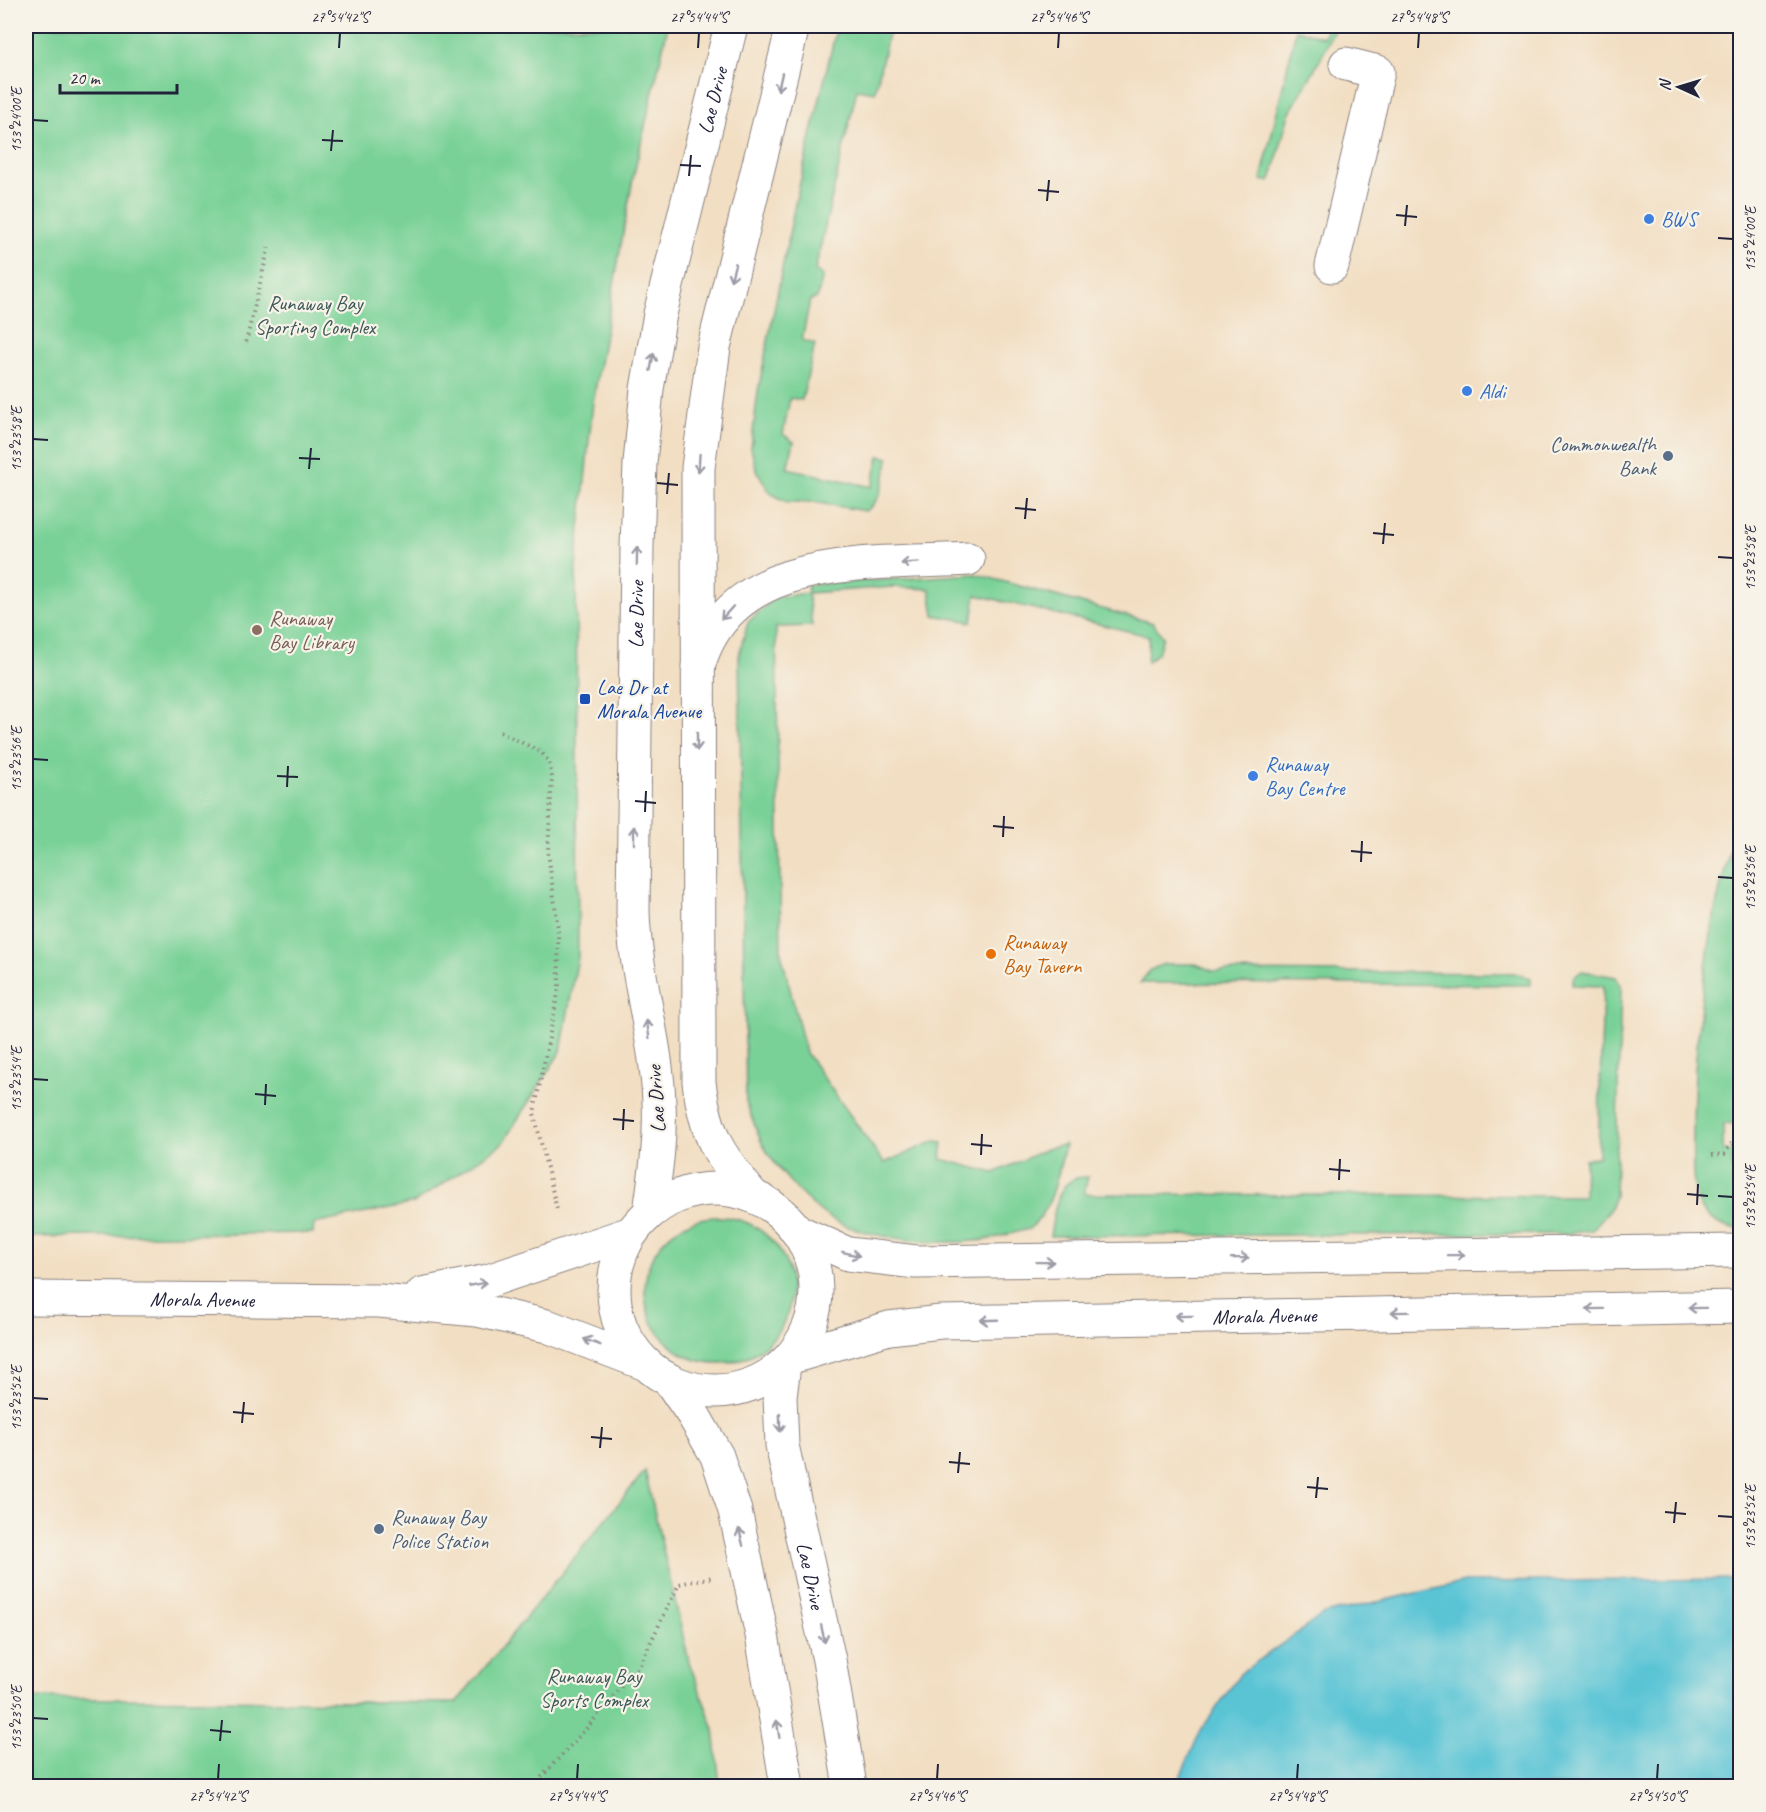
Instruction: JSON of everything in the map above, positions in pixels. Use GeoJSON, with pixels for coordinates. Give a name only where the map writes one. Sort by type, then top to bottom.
{"type":"FeatureCollection","features":[{"type":"Feature","properties":{"kind":"main road","name":"Lae Drive"},"geometry":{"type":"LineString","coordinates":[[641,1223],[660,1137],[660,1101],[634,946],[635,650],[640,463],[647,389],[660,314],[731,26]]}},
{"type":"Feature","properties":{"kind":"main road"},"geometry":{"type":"LineString","coordinates":[[753,1196],[714,1143],[703,1111],[699,1082],[698,468],[705,397],[714,347],[794,26]]}},
{"type":"Feature","properties":{"kind":"main road"},"geometry":{"type":"LineString","coordinates":[[1332,266],[1378,72],[1346,64]]}},
{"type":"Feature","properties":{"kind":"main road"},"geometry":{"type":"LineString","coordinates":[[697,670],[705,643],[715,626],[735,603],[759,588],[782,578],[838,567],[968,559]]}},
{"type":"Feature","properties":{"kind":"main road"},"geometry":{"type":"LineString","coordinates":[[658,1373],[689,1388],[729,1391],[767,1377],[788,1361],[810,1323],[816,1285],[807,1248],[785,1216],[753,1196],[726,1189],[699,1190],[673,1198],[641,1223],[619,1259],[614,1287],[617,1316],[628,1342],[694,1416],[717,1456],[735,1512],[749,1568],[775,1704],[787,1786]]}},
{"type":"Feature","properties":{"kind":"main road","name":"Morala Avenue"},"geometry":{"type":"LineString","coordinates":[[379,1301],[488,1281],[641,1223]]}},
{"type":"Feature","properties":{"kind":"main road"},"geometry":{"type":"LineString","coordinates":[[797,1231],[826,1245],[856,1255],[916,1262],[962,1263],[1740,1251]]}},
{"type":"Feature","properties":{"kind":"main road","name":"Morala Avenue"},"geometry":{"type":"LineString","coordinates":[[26,1298],[379,1301],[477,1310],[547,1326],[658,1373]]}},
{"type":"Feature","properties":{"kind":"main road","name":"Morala Avenue"},"geometry":{"type":"LineString","coordinates":[[788,1361],[889,1328],[941,1322],[1740,1307]]}},
{"type":"Feature","properties":{"kind":"main road","name":"Lae Drive"},"geometry":{"type":"LineString","coordinates":[[788,1361],[780,1397],[782,1445],[829,1660],[850,1786]]}},
{"type":"Feature","properties":{"kind":"path"},"geometry":{"type":"LineString","coordinates":[[246,342],[269,246]]}},
{"type":"Feature","properties":{"kind":"path"},"geometry":{"type":"LineString","coordinates":[[500,732],[542,752],[549,762],[552,777],[548,852],[558,928],[559,988],[534,1113],[557,1210]]}},
{"type":"Feature","properties":{"kind":"path"},"geometry":{"type":"LineString","coordinates":[[1712,1155],[1724,1154],[1735,1139]]}},
{"type":"Feature","properties":{"kind":"path"},"geometry":{"type":"LineString","coordinates":[[533,1786],[586,1729],[640,1664],[679,1584],[749,1568]]}},
{"type":"Feature","properties":{"kind":"green space","name":"Runaway Bay Sporting Complex"},"geometry":{"type":"Polygon","coordinates":[[[26,26],[668,26],[633,178],[593,402],[576,567],[578,957],[561,1051],[502,1144],[414,1203],[314,1224],[313,1233],[26,1237],[26,26]]]}},
{"type":"Feature","properties":{"kind":"green space"},"geometry":{"type":"Polygon","coordinates":[[[837,26],[890,26],[875,92],[857,89],[815,270],[823,276],[817,298],[810,300],[802,340],[815,344],[802,400],[790,398],[783,434],[794,442],[787,468],[872,487],[879,456],[889,458],[879,495],[871,507],[865,511],[813,502],[787,502],[770,493],[756,469],[751,448],[758,391],[795,204],[837,26]]]}},
{"type":"Feature","properties":{"kind":"green space"},"geometry":{"type":"Polygon","coordinates":[[[1327,26],[1336,26],[1320,60],[1289,114],[1270,182],[1261,180],[1296,30],[1324,37],[1327,26]]]}},
{"type":"Feature","properties":{"kind":"green space"},"geometry":{"type":"Polygon","coordinates":[[[976,574],[1153,623],[1163,637],[1158,653],[1147,662],[1149,636],[976,595],[972,622],[934,615],[930,589],[892,587],[808,593],[807,585],[976,574]]]}},
{"type":"Feature","properties":{"kind":"green space"},"geometry":{"type":"Polygon","coordinates":[[[808,593],[812,626],[776,627],[781,953],[806,1053],[884,1163],[935,1141],[943,1142],[941,1159],[994,1173],[1049,1148],[1065,1145],[1049,1202],[1037,1222],[1029,1229],[982,1240],[938,1242],[876,1235],[839,1223],[815,1207],[782,1173],[763,1145],[746,1102],[739,654],[748,622],[776,597],[808,593]]]}},
{"type":"Feature","properties":{"kind":"green space"},"geometry":{"type":"Polygon","coordinates":[[[1740,811],[1740,1123],[1723,1124],[1723,1150],[1732,1151],[1733,1187],[1740,1187],[1740,1229],[1733,1229],[1710,1218],[1698,1201],[1694,1185],[1693,1110],[1696,1054],[1705,971],[1717,904],[1740,811]]]}},
{"type":"Feature","properties":{"kind":"green space"},"geometry":{"type":"Polygon","coordinates":[[[1164,964],[1196,964],[1213,971],[1514,973],[1531,978],[1531,985],[1140,983],[1150,970],[1164,964]]]}},
{"type":"Feature","properties":{"kind":"green space"},"geometry":{"type":"Polygon","coordinates":[[[1582,971],[1616,977],[1621,987],[1615,1196],[1610,1209],[1592,1230],[1565,1234],[1050,1236],[1058,1197],[1063,1188],[1077,1178],[1088,1177],[1084,1194],[1584,1196],[1585,1159],[1598,1157],[1603,986],[1572,985],[1574,977],[1582,971]]]}},
{"type":"Feature","properties":{"kind":"green space"},"geometry":{"type":"Polygon","coordinates":[[[718,1217],[732,1218],[746,1223],[759,1229],[770,1238],[779,1249],[785,1262],[790,1276],[790,1304],[785,1318],[779,1331],[770,1342],[759,1351],[746,1357],[732,1362],[718,1363],[704,1362],[690,1357],[677,1351],[666,1342],[657,1331],[651,1318],[646,1304],[645,1290],[646,1276],[651,1262],[657,1249],[666,1238],[677,1229],[690,1223],[704,1218],[718,1217]]]}},
{"type":"Feature","properties":{"kind":"green space","name":"Runaway Bay Sports Complex"},"geometry":{"type":"Polygon","coordinates":[[[645,1471],[689,1662],[714,1729],[720,1786],[26,1786],[26,1698],[456,1703],[645,1471]]]}},
{"type":"Feature","properties":{"kind":"water"},"geometry":{"type":"Polygon","coordinates":[[[1740,1579],[1740,1786],[1176,1786],[1201,1730],[1241,1673],[1324,1614],[1465,1582],[1740,1579]]]}},
{"type":"Feature","properties":{"kind":"place","name":"BWS"},"geometry":{"type":"Point","coordinates":[1649,219]}},
{"type":"Feature","properties":{"kind":"place","name":"Aldi"},"geometry":{"type":"Point","coordinates":[1467,391]}},
{"type":"Feature","properties":{"kind":"place","name":"Commonwealth Bank"},"geometry":{"type":"Point","coordinates":[1668,456]}},
{"type":"Feature","properties":{"kind":"place","name":"Runaway Bay Library"},"geometry":{"type":"Point","coordinates":[257,630]}},
{"type":"Feature","properties":{"kind":"place","name":"Lae Dr at Morala Avenue"},"geometry":{"type":"Point","coordinates":[585,699]}},
{"type":"Feature","properties":{"kind":"place","name":"Runaway Bay Centre"},"geometry":{"type":"Point","coordinates":[1253,776]}},
{"type":"Feature","properties":{"kind":"place","name":"Runaway Bay Tavern"},"geometry":{"type":"Point","coordinates":[991,954]}},
{"type":"Feature","properties":{"kind":"place","name":"Runaway Bay Police Station"},"geometry":{"type":"Point","coordinates":[379,1529]}}]}
